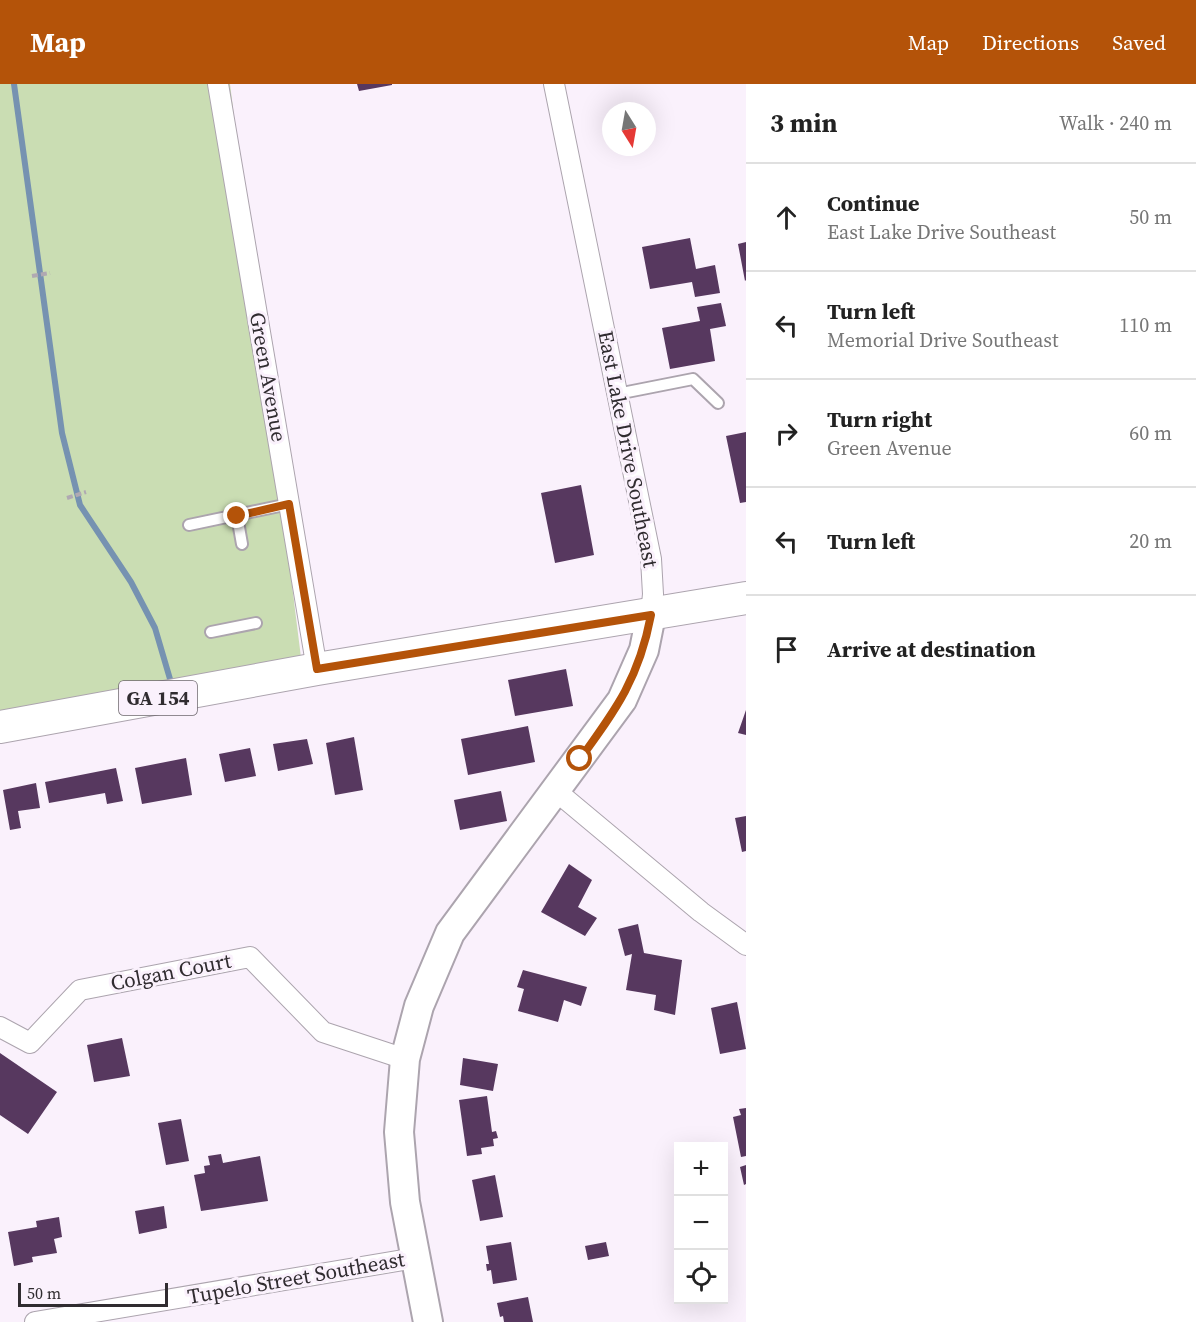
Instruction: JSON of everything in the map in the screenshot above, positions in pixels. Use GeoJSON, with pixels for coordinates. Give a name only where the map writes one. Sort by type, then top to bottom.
{"type":"FeatureCollection","features":[{"type":"Feature","properties":{"kind":"main road","name":"GA 154"},"geometry":{"type":"LineString","coordinates":[[0,727],[317,669],[746,598]]}},
{"type":"Feature","properties":{"kind":"street","name":"Green Avenue"},"geometry":{"type":"LineString","coordinates":[[218,84],[317,669]]}},
{"type":"Feature","properties":{"kind":"street","name":"East Lake Drive Southeast"},"geometry":{"type":"LineString","coordinates":[[428,1322],[405,1202],[399,1132],[405,1059],[419,1005],[450,933],[622,700],[644,650],[651,615],[653,594],[651,559],[554,84]]}},
{"type":"Feature","properties":{"kind":"street"},"geometry":{"type":"LineString","coordinates":[[556,791],[701,912],[746,945]]}},
{"type":"Feature","properties":{"kind":"street","name":"Colgan Court"},"geometry":{"type":"LineString","coordinates":[[0,1027],[30,1043],[80,990],[250,957],[322,1032],[405,1059]]}},
{"type":"Feature","properties":{"kind":"street","name":"Tupelo Street Southeast"},"geometry":{"type":"LineString","coordinates":[[35,1322],[416,1258]]}},
{"type":"Feature","properties":{"kind":"lane"},"geometry":{"type":"LineString","coordinates":[[617,394],[693,379],[718,403]]}},
{"type":"Feature","properties":{"kind":"lane"},"geometry":{"type":"LineString","coordinates":[[189,525],[289,504]]}},
{"type":"Feature","properties":{"kind":"lane"},"geometry":{"type":"LineString","coordinates":[[237,516],[242,544]]}},
{"type":"Feature","properties":{"kind":"lane"},"geometry":{"type":"LineString","coordinates":[[211,632],[256,623]]}},
{"type":"Feature","properties":{"kind":"path"},"geometry":{"type":"LineString","coordinates":[[32,276],[50,273]]}},
{"type":"Feature","properties":{"kind":"path"},"geometry":{"type":"LineString","coordinates":[[67,498],[86,492]]}},
{"type":"Feature","properties":{"kind":"green space"},"geometry":{"type":"Polygon","coordinates":[[[0,84],[230,84],[304,682],[0,737],[0,84]]]}},
{"type":"Feature","properties":{"kind":"building"},"geometry":{"type":"Polygon","coordinates":[[[357,84],[392,84],[392,85],[359,91],[357,84]]]}},
{"type":"Feature","properties":{"kind":"building"},"geometry":{"type":"Polygon","coordinates":[[[690,238],[696,269],[715,265],[720,293],[695,297],[692,282],[650,289],[642,247],[690,238]]]}},
{"type":"Feature","properties":{"kind":"building"},"geometry":{"type":"Polygon","coordinates":[[[746,242],[746,280],[745,281],[738,244],[746,242]]]}},
{"type":"Feature","properties":{"kind":"building"},"geometry":{"type":"Polygon","coordinates":[[[721,303],[726,326],[710,329],[715,361],[670,369],[662,328],[700,321],[697,307],[721,303]]]}},
{"type":"Feature","properties":{"kind":"building"},"geometry":{"type":"Polygon","coordinates":[[[746,432],[746,502],[740,503],[726,436],[746,432]]]}},
{"type":"Feature","properties":{"kind":"building"},"geometry":{"type":"Polygon","coordinates":[[[581,485],[594,555],[555,563],[541,493],[581,485]]]}},
{"type":"Feature","properties":{"kind":"building"},"geometry":{"type":"Polygon","coordinates":[[[566,669],[573,706],[515,716],[508,680],[566,669]]]}},
{"type":"Feature","properties":{"kind":"building"},"geometry":{"type":"Polygon","coordinates":[[[746,710],[746,735],[738,733],[746,710]]]}},
{"type":"Feature","properties":{"kind":"building"},"geometry":{"type":"Polygon","coordinates":[[[528,726],[535,762],[468,775],[461,739],[528,726]]]}},
{"type":"Feature","properties":{"kind":"building"},"geometry":{"type":"Polygon","coordinates":[[[354,737],[363,790],[335,795],[326,743],[354,737]]]}},
{"type":"Feature","properties":{"kind":"building"},"geometry":{"type":"Polygon","coordinates":[[[307,739],[313,764],[278,771],[273,744],[307,739]]]}},
{"type":"Feature","properties":{"kind":"building"},"geometry":{"type":"Polygon","coordinates":[[[250,748],[256,776],[225,782],[219,754],[250,748]]]}},
{"type":"Feature","properties":{"kind":"building"},"geometry":{"type":"Polygon","coordinates":[[[186,758],[192,795],[142,804],[135,768],[186,758]]]}},
{"type":"Feature","properties":{"kind":"building"},"geometry":{"type":"Polygon","coordinates":[[[116,768],[123,801],[107,804],[105,793],[49,803],[45,782],[116,768]]]}},
{"type":"Feature","properties":{"kind":"building"},"geometry":{"type":"Polygon","coordinates":[[[36,783],[40,808],[18,811],[21,828],[10,830],[3,790],[36,783]]]}},
{"type":"Feature","properties":{"kind":"building"},"geometry":{"type":"Polygon","coordinates":[[[501,791],[507,821],[460,830],[454,800],[501,791]]]}},
{"type":"Feature","properties":{"kind":"building"},"geometry":{"type":"Polygon","coordinates":[[[746,816],[746,851],[742,852],[735,818],[746,816]]]}},
{"type":"Feature","properties":{"kind":"building"},"geometry":{"type":"Polygon","coordinates":[[[569,864],[592,880],[578,907],[597,918],[585,936],[541,912],[569,864]]]}},
{"type":"Feature","properties":{"kind":"building"},"geometry":{"type":"Polygon","coordinates":[[[638,924],[644,953],[682,960],[675,1015],[654,1010],[656,995],[626,990],[632,954],[625,956],[618,929],[638,924]]]}},
{"type":"Feature","properties":{"kind":"building"},"geometry":{"type":"Polygon","coordinates":[[[523,970],[587,987],[581,1006],[564,1000],[558,1022],[518,1011],[524,989],[517,987],[523,970]]]}},
{"type":"Feature","properties":{"kind":"building"},"geometry":{"type":"Polygon","coordinates":[[[737,1002],[746,1049],[720,1054],[711,1008],[737,1002]]]}},
{"type":"Feature","properties":{"kind":"building"},"geometry":{"type":"Polygon","coordinates":[[[122,1038],[130,1076],[94,1082],[87,1045],[122,1038]]]}},
{"type":"Feature","properties":{"kind":"building"},"geometry":{"type":"Polygon","coordinates":[[[0,1053],[57,1092],[28,1134],[0,1115],[0,1053]]]}},
{"type":"Feature","properties":{"kind":"building"},"geometry":{"type":"Polygon","coordinates":[[[463,1058],[498,1064],[493,1091],[460,1085],[463,1058]]]}},
{"type":"Feature","properties":{"kind":"building"},"geometry":{"type":"Polygon","coordinates":[[[487,1096],[492,1132],[496,1131],[498,1138],[493,1139],[494,1146],[481,1148],[482,1154],[467,1156],[459,1100],[487,1096]]]}},
{"type":"Feature","properties":{"kind":"building"},"geometry":{"type":"Polygon","coordinates":[[[746,1108],[746,1156],[741,1157],[733,1117],[741,1115],[739,1109],[746,1108]]]}},
{"type":"Feature","properties":{"kind":"building"},"geometry":{"type":"Polygon","coordinates":[[[181,1119],[189,1161],[166,1165],[158,1123],[181,1119]]]}},
{"type":"Feature","properties":{"kind":"building"},"geometry":{"type":"Polygon","coordinates":[[[221,1154],[223,1163],[260,1156],[268,1201],[201,1211],[194,1175],[205,1173],[204,1166],[210,1165],[208,1156],[221,1154]]]}},
{"type":"Feature","properties":{"kind":"building"},"geometry":{"type":"Polygon","coordinates":[[[746,1165],[746,1184],[744,1185],[740,1167],[746,1165]]]}},
{"type":"Feature","properties":{"kind":"building"},"geometry":{"type":"Polygon","coordinates":[[[495,1175],[503,1217],[480,1221],[472,1180],[495,1175]]]}},
{"type":"Feature","properties":{"kind":"building"},"geometry":{"type":"Polygon","coordinates":[[[164,1206],[167,1228],[139,1234],[135,1211],[164,1206]]]}},
{"type":"Feature","properties":{"kind":"building"},"geometry":{"type":"Polygon","coordinates":[[[59,1217],[62,1237],[54,1239],[57,1253],[32,1257],[33,1262],[14,1266],[8,1232],[37,1227],[36,1221],[59,1217]]]}},
{"type":"Feature","properties":{"kind":"building"},"geometry":{"type":"Polygon","coordinates":[[[511,1242],[517,1280],[493,1284],[491,1270],[487,1271],[486,1264],[489,1264],[486,1246],[511,1242]]]}},
{"type":"Feature","properties":{"kind":"building"},"geometry":{"type":"Polygon","coordinates":[[[606,1242],[609,1256],[588,1260],[585,1246],[606,1242]]]}},
{"type":"Feature","properties":{"kind":"building"},"geometry":{"type":"Polygon","coordinates":[[[528,1297],[533,1322],[504,1322],[503,1316],[500,1317],[497,1303],[528,1297]]]}},
{"type":"Feature","properties":{"kind":"waterway"},"geometry":{"type":"LineString","coordinates":[[14,84],[62,433],[80,505],[131,582],[155,628],[170,679]]}},
{"type":"Feature","properties":{"kind":"route"},"geometry":{"type":"LineString","coordinates":[[237,516],[289,504],[317,669],[651,615],[644,650],[622,700],[580,759]]}}]}
